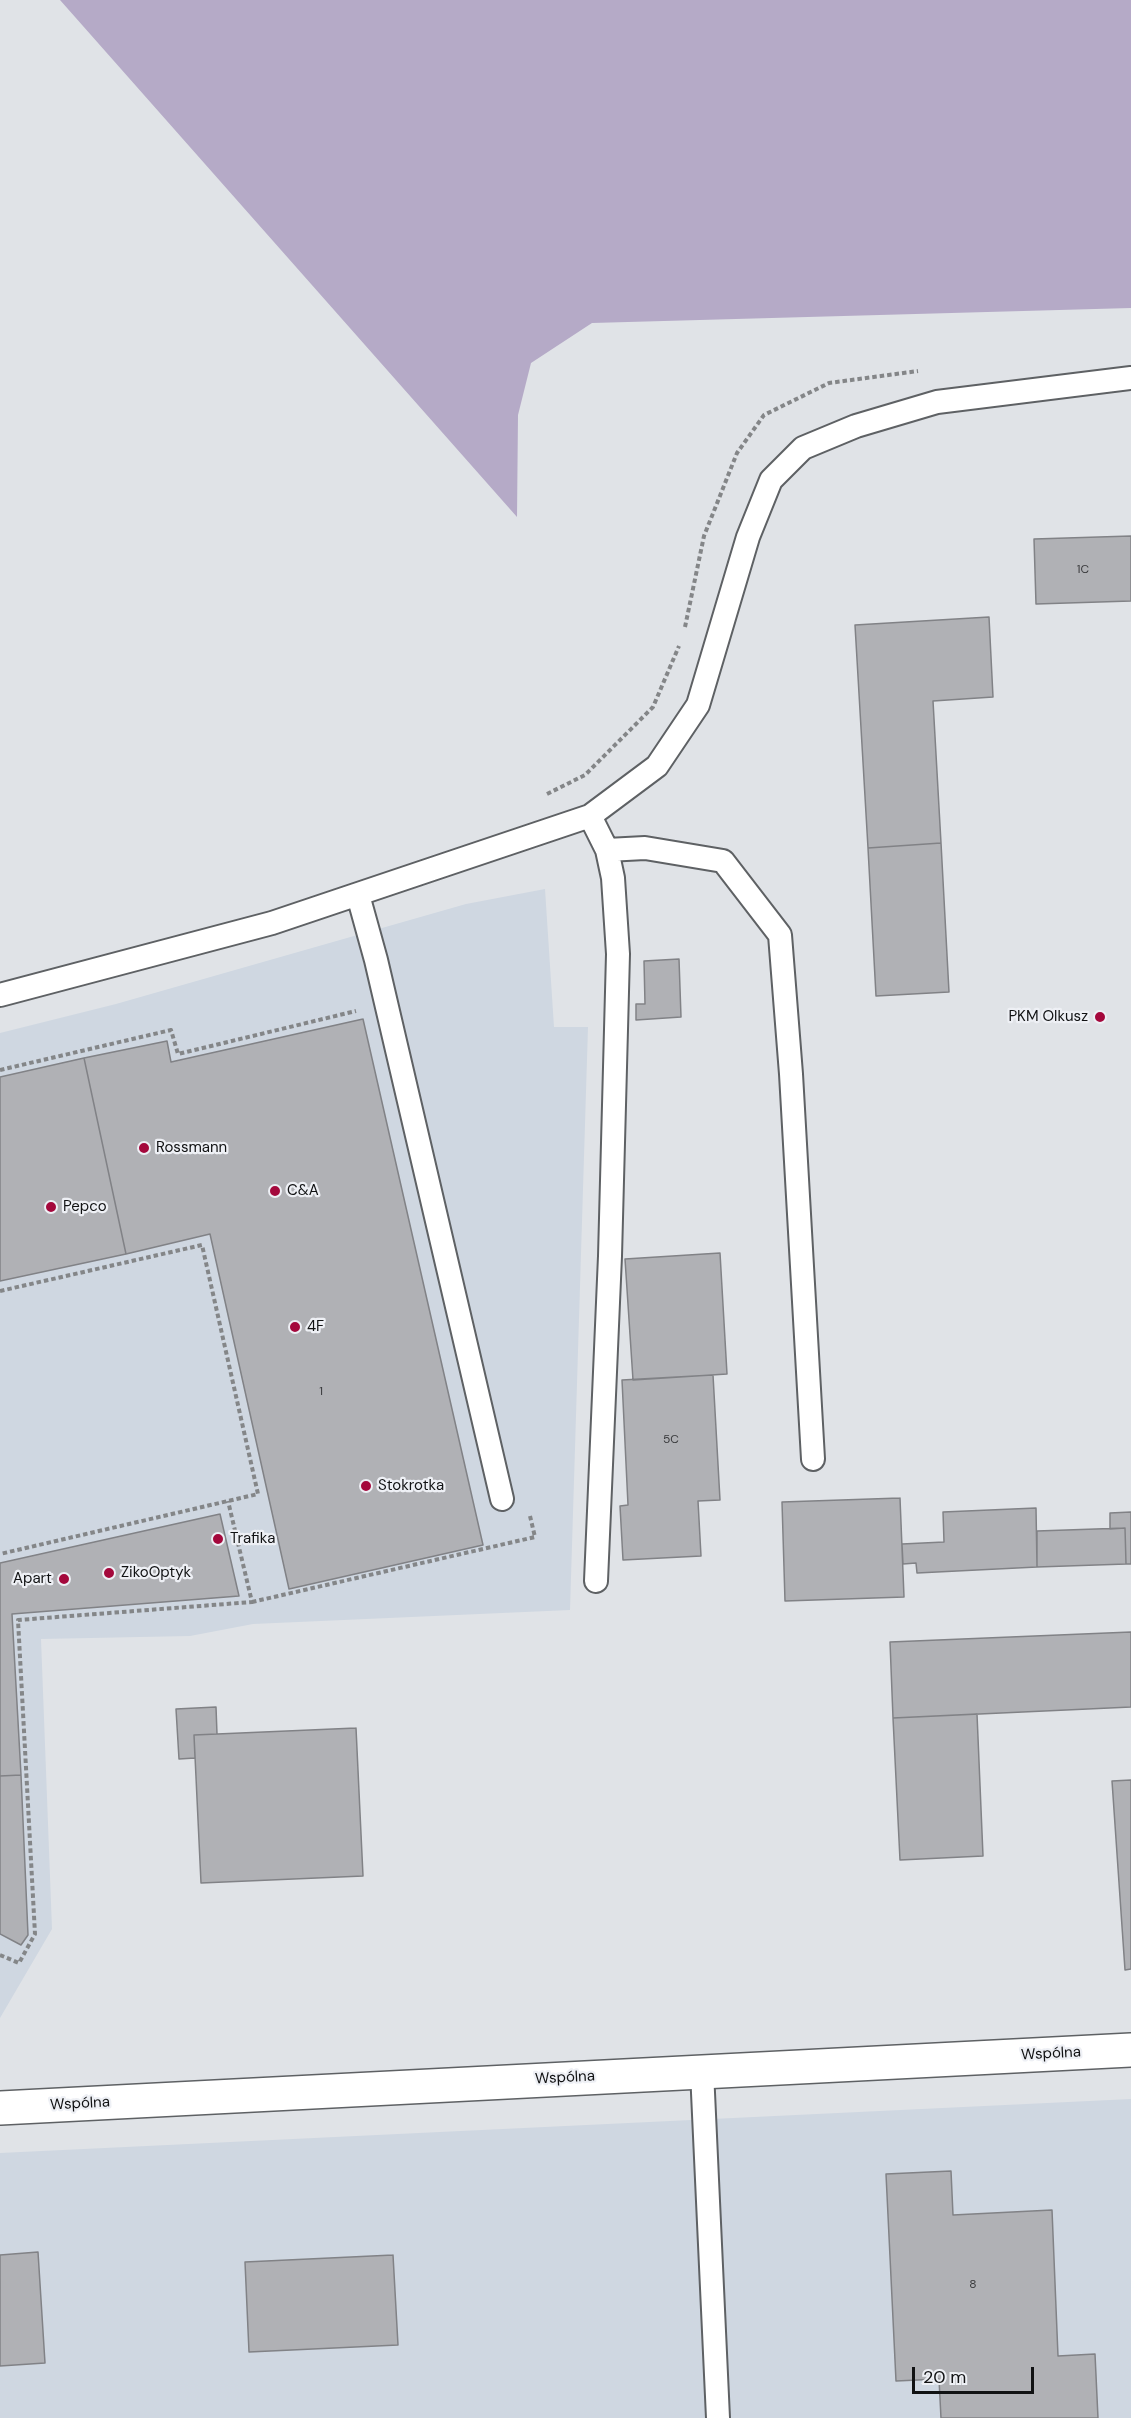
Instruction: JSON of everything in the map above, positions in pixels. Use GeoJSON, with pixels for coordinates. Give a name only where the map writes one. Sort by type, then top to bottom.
{"type":"FeatureCollection","features":[{"type":"Feature","properties":{"kind":"street","name":"Wspólna"},"geometry":{"type":"LineString","coordinates":[[0,2108],[1131,2050]]}},
{"type":"Feature","properties":{"kind":"lane"},"geometry":{"type":"LineString","coordinates":[[0,995],[272,923],[590,816],[657,766],[698,705],[748,537],[771,480],[803,448],[856,426],[937,402],[1131,378]]}},
{"type":"Feature","properties":{"kind":"lane"},"geometry":{"type":"LineString","coordinates":[[590,816],[607,850],[613,878],[618,954],[610,1256],[596,1581]]}},
{"type":"Feature","properties":{"kind":"lane"},"geometry":{"type":"LineString","coordinates":[[607,850],[645,848],[723,861],[780,935],[791,1074],[813,1459]]}},
{"type":"Feature","properties":{"kind":"lane"},"geometry":{"type":"LineString","coordinates":[[358,895],[376,960],[502,1499]]}},
{"type":"Feature","properties":{"kind":"lane"},"geometry":{"type":"LineString","coordinates":[[702,2071],[718,2418]]}},
{"type":"Feature","properties":{"kind":"path"},"geometry":{"type":"LineString","coordinates":[[543,796],[585,775],[653,707],[682,638],[704,536],[737,453],[764,416],[829,383],[928,370]]}},
{"type":"Feature","properties":{"kind":"path"},"geometry":{"type":"LineString","coordinates":[[0,1070],[171,1030],[178,1054],[357,1011]]}},
{"type":"Feature","properties":{"kind":"path"},"geometry":{"type":"LineString","coordinates":[[0,1291],[202,1245],[258,1494],[0,1554]]}},
{"type":"Feature","properties":{"kind":"path"},"geometry":{"type":"LineString","coordinates":[[228,1501],[252,1602]]}},
{"type":"Feature","properties":{"kind":"path"},"geometry":{"type":"LineString","coordinates":[[0,1955],[19,1963],[35,1934],[18,1620],[252,1602],[535,1537],[530,1514]]}},
{"type":"Feature","properties":{"kind":"shaded area"},"geometry":{"type":"Polygon","coordinates":[[[60,0],[1131,0],[1131,308],[592,323],[531,363],[518,415],[517,517],[60,0]]]}},
{"type":"Feature","properties":{"kind":"shaded area"},"geometry":{"type":"Polygon","coordinates":[[[545,889],[554,1027],[588,1027],[570,1610],[253,1624],[190,1636],[41,1639],[52,1929],[0,2018],[0,1033],[116,1004],[466,904],[545,889]]]}},
{"type":"Feature","properties":{"kind":"shaded area"},"geometry":{"type":"Polygon","coordinates":[[[1131,2099],[1131,2418],[0,2418],[0,2153],[1131,2099]]]}},
{"type":"Feature","properties":{"kind":"building"},"geometry":{"type":"Polygon","coordinates":[[[1131,536],[1131,601],[1036,604],[1034,539],[1131,536]]]}},
{"type":"Feature","properties":{"kind":"building"},"geometry":{"type":"Polygon","coordinates":[[[989,617],[993,697],[933,701],[941,843],[868,848],[855,625],[989,617]]]}},
{"type":"Feature","properties":{"kind":"building"},"geometry":{"type":"Polygon","coordinates":[[[941,843],[949,992],[876,996],[868,848],[941,843]]]}},
{"type":"Feature","properties":{"kind":"building"},"geometry":{"type":"Polygon","coordinates":[[[679,959],[681,1017],[636,1020],[636,1004],[645,1004],[644,961],[679,959]]]}},
{"type":"Feature","properties":{"kind":"building"},"geometry":{"type":"Polygon","coordinates":[[[363,1019],[483,1545],[289,1589],[210,1234],[126,1254],[84,1058],[167,1041],[171,1062],[363,1019]]]}},
{"type":"Feature","properties":{"kind":"building"},"geometry":{"type":"Polygon","coordinates":[[[84,1058],[126,1254],[0,1281],[0,1077],[84,1058]]]}},
{"type":"Feature","properties":{"kind":"building"},"geometry":{"type":"Polygon","coordinates":[[[720,1253],[727,1374],[633,1380],[625,1259],[720,1253]]]}},
{"type":"Feature","properties":{"kind":"building"},"geometry":{"type":"Polygon","coordinates":[[[713,1375],[720,1500],[698,1501],[701,1556],[623,1560],[620,1506],[628,1505],[622,1380],[713,1375]]]}},
{"type":"Feature","properties":{"kind":"building"},"geometry":{"type":"Polygon","coordinates":[[[900,1498],[904,1597],[785,1601],[782,1502],[900,1498]]]}},
{"type":"Feature","properties":{"kind":"building"},"geometry":{"type":"Polygon","coordinates":[[[1036,1508],[1037,1567],[917,1573],[916,1563],[903,1564],[902,1544],[944,1542],[943,1512],[1036,1508]]]}},
{"type":"Feature","properties":{"kind":"building"},"geometry":{"type":"Polygon","coordinates":[[[1131,1512],[1131,1564],[1126,1564],[1125,1528],[1110,1529],[1110,1513],[1131,1512]]]}},
{"type":"Feature","properties":{"kind":"building"},"geometry":{"type":"Polygon","coordinates":[[[220,1514],[239,1596],[12,1614],[21,1775],[0,1776],[0,1563],[220,1514]]]}},
{"type":"Feature","properties":{"kind":"building"},"geometry":{"type":"Polygon","coordinates":[[[1125,1528],[1126,1564],[1037,1567],[1037,1531],[1125,1528]]]}},
{"type":"Feature","properties":{"kind":"building"},"geometry":{"type":"Polygon","coordinates":[[[1131,1632],[1131,1707],[893,1718],[890,1642],[1131,1632]]]}},
{"type":"Feature","properties":{"kind":"building"},"geometry":{"type":"Polygon","coordinates":[[[216,1707],[217,1734],[194,1735],[195,1758],[179,1759],[176,1709],[216,1707]]]}},
{"type":"Feature","properties":{"kind":"building"},"geometry":{"type":"Polygon","coordinates":[[[977,1714],[983,1856],[900,1860],[893,1718],[977,1714]]]}},
{"type":"Feature","properties":{"kind":"building"},"geometry":{"type":"Polygon","coordinates":[[[356,1728],[363,1876],[201,1883],[194,1735],[356,1728]]]}},
{"type":"Feature","properties":{"kind":"building"},"geometry":{"type":"Polygon","coordinates":[[[21,1775],[28,1935],[21,1945],[0,1934],[0,1776],[21,1775]]]}},
{"type":"Feature","properties":{"kind":"building"},"geometry":{"type":"Polygon","coordinates":[[[1131,1780],[1131,1969],[1125,1970],[1112,1781],[1131,1780]]]}},
{"type":"Feature","properties":{"kind":"building"},"geometry":{"type":"Polygon","coordinates":[[[951,2171],[953,2215],[1052,2210],[1058,2356],[1095,2354],[1098,2418],[941,2418],[939,2379],[896,2381],[886,2174],[951,2171]]]}},
{"type":"Feature","properties":{"kind":"building"},"geometry":{"type":"Polygon","coordinates":[[[38,2252],[45,2363],[0,2366],[0,2255],[38,2252]]]}},
{"type":"Feature","properties":{"kind":"building"},"geometry":{"type":"Polygon","coordinates":[[[393,2255],[398,2345],[249,2352],[245,2262],[393,2255]]]}},
{"type":"Feature","properties":{"kind":"place","name":"PKM Olkusz"},"geometry":{"type":"Point","coordinates":[1100,1017]}},
{"type":"Feature","properties":{"kind":"place","name":"Rossmann"},"geometry":{"type":"Point","coordinates":[144,1148]}},
{"type":"Feature","properties":{"kind":"place","name":"C&A"},"geometry":{"type":"Point","coordinates":[275,1191]}},
{"type":"Feature","properties":{"kind":"place","name":"Pepco"},"geometry":{"type":"Point","coordinates":[51,1207]}},
{"type":"Feature","properties":{"kind":"place","name":"4F"},"geometry":{"type":"Point","coordinates":[295,1327]}},
{"type":"Feature","properties":{"kind":"place","name":"Stokrotka"},"geometry":{"type":"Point","coordinates":[366,1486]}},
{"type":"Feature","properties":{"kind":"place","name":"Trafika"},"geometry":{"type":"Point","coordinates":[218,1539]}},
{"type":"Feature","properties":{"kind":"place","name":"ZikoOptyk"},"geometry":{"type":"Point","coordinates":[109,1573]}},
{"type":"Feature","properties":{"kind":"place","name":"Apart"},"geometry":{"type":"Point","coordinates":[64,1579]}}]}
